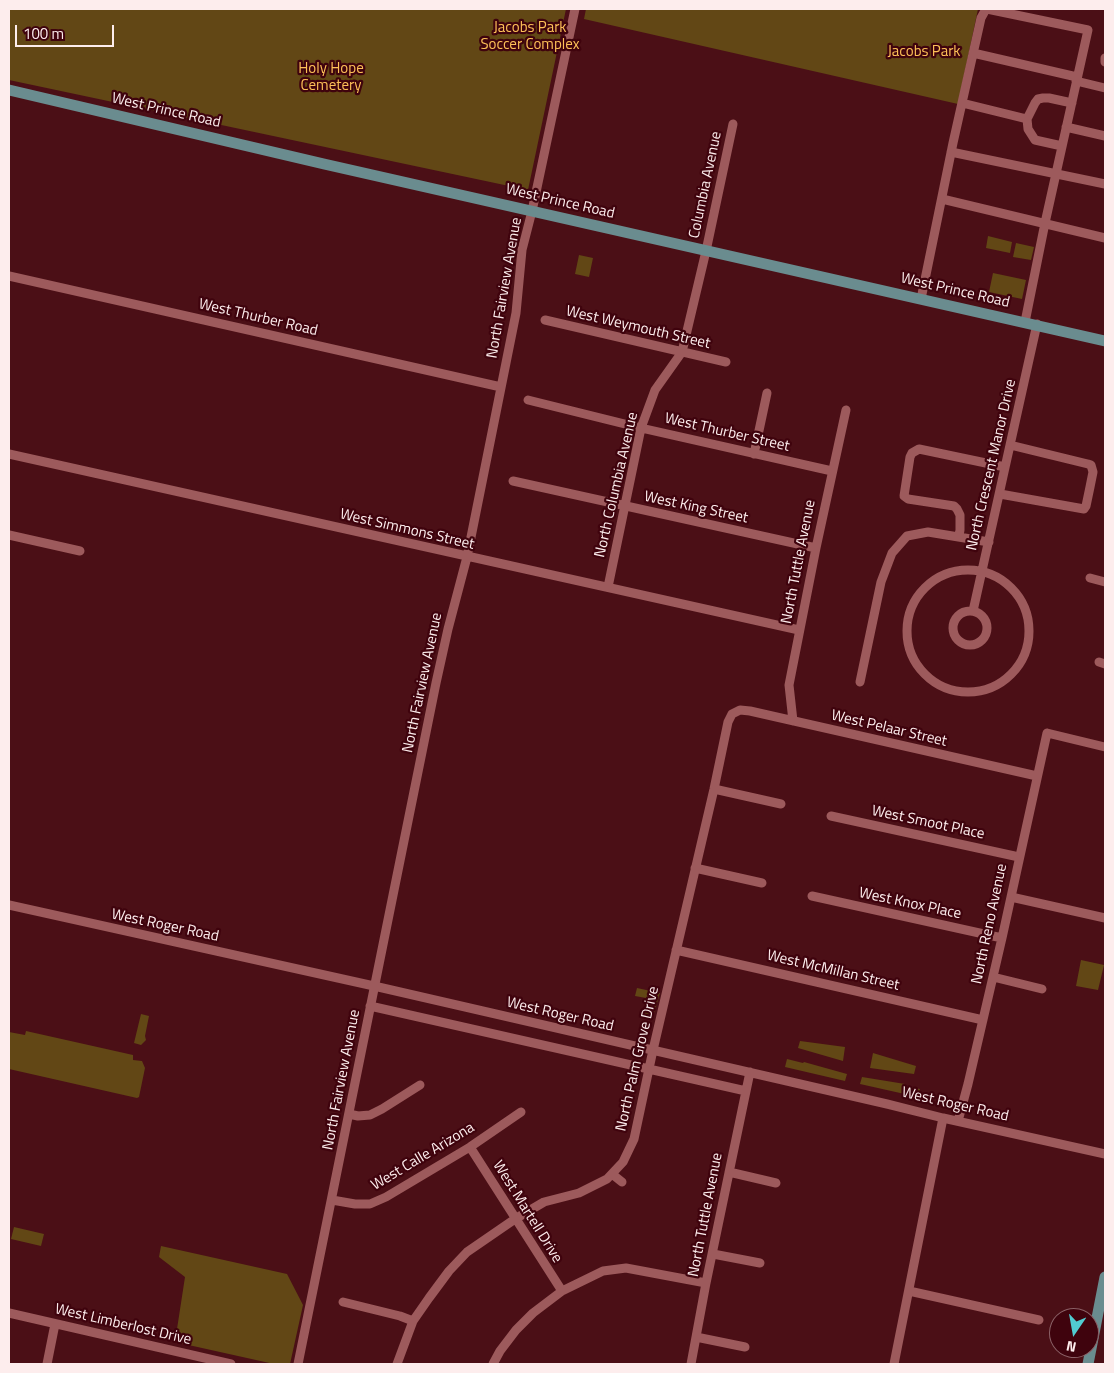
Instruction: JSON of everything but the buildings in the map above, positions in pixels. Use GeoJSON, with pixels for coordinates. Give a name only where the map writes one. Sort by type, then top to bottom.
{"type":"FeatureCollection","features":[{"type":"Feature","properties":{"kind":"main road","name":"West Prince Road"},"geometry":{"type":"LineString","coordinates":[[9,90],[299,158],[1037,324],[1105,341]]}},
{"type":"Feature","properties":{"kind":"main road"},"geometry":{"type":"LineString","coordinates":[[1088,1364],[1105,1277]]}},
{"type":"Feature","properties":{"kind":"street","name":"North Fairview Avenue"},"geometry":{"type":"LineString","coordinates":[[298,1364],[440,665],[466,557],[516,313],[522,250],[575,9]]}},
{"type":"Feature","properties":{"kind":"street"},"geometry":{"type":"LineString","coordinates":[[921,298],[981,18],[987,9],[1088,30],[1045,222],[1025,322]]}},
{"type":"Feature","properties":{"kind":"street"},"geometry":{"type":"LineString","coordinates":[[973,53],[1077,79],[1105,88]]}},
{"type":"Feature","properties":{"kind":"street"},"geometry":{"type":"LineString","coordinates":[[1062,146],[1035,140],[1028,129],[1027,119],[1038,99],[1049,98],[1072,103]]}},
{"type":"Feature","properties":{"kind":"street"},"geometry":{"type":"LineString","coordinates":[[962,103],[1027,119]]}},
{"type":"Feature","properties":{"kind":"street","name":"Columbia Avenue"},"geometry":{"type":"LineString","coordinates":[[706,251],[733,124]]}},
{"type":"Feature","properties":{"kind":"street"},"geometry":{"type":"LineString","coordinates":[[1066,127],[1105,136]]}},
{"type":"Feature","properties":{"kind":"street"},"geometry":{"type":"LineString","coordinates":[[951,152],[1105,184]]}},
{"type":"Feature","properties":{"kind":"street"},"geometry":{"type":"LineString","coordinates":[[942,199],[1045,222],[1105,238]]}},
{"type":"Feature","properties":{"kind":"street","name":"North Columbia Avenue"},"geometry":{"type":"LineString","coordinates":[[608,587],[642,428],[655,390],[682,352],[706,251]]}},
{"type":"Feature","properties":{"kind":"street","name":"West Thurber Road"},"geometry":{"type":"LineString","coordinates":[[9,276],[501,387]]}},
{"type":"Feature","properties":{"kind":"street","name":"West Weymouth Street"},"geometry":{"type":"LineString","coordinates":[[545,320],[726,362]]}},
{"type":"Feature","properties":{"kind":"street","name":"North Crescent Manor Drive"},"geometry":{"type":"LineString","coordinates":[[973,611],[1037,324]]}},
{"type":"Feature","properties":{"kind":"street"},"geometry":{"type":"LineString","coordinates":[[754,454],[767,393]]}},
{"type":"Feature","properties":{"kind":"street","name":"West Thurber Street"},"geometry":{"type":"LineString","coordinates":[[528,400],[832,471]]}},
{"type":"Feature","properties":{"kind":"street","name":"North Tuttle Avenue"},"geometry":{"type":"LineString","coordinates":[[792,721],[789,685],[846,410]]}},
{"type":"Feature","properties":{"kind":"street"},"geometry":{"type":"LineString","coordinates":[[1000,494],[1084,510],[1090,487],[1093,472],[1091,465],[1010,446]]}},
{"type":"Feature","properties":{"kind":"street"},"geometry":{"type":"LineString","coordinates":[[959,536],[960,515],[958,509],[954,506],[908,499],[904,496],[912,453],[918,449],[1005,467]]}},
{"type":"Feature","properties":{"kind":"street","name":"West Simmons Street"},"geometry":{"type":"LineString","coordinates":[[9,454],[799,630]]}},
{"type":"Feature","properties":{"kind":"street","name":"West King Street"},"geometry":{"type":"LineString","coordinates":[[513,481],[816,548]]}},
{"type":"Feature","properties":{"kind":"street"},"geometry":{"type":"LineString","coordinates":[[860,682],[882,582],[892,552],[907,536],[928,532],[989,542]]}},
{"type":"Feature","properties":{"kind":"street"},"geometry":{"type":"LineString","coordinates":[[9,535],[80,551]]}},
{"type":"Feature","properties":{"kind":"street"},"geometry":{"type":"LineString","coordinates":[[982,570],[1009,585],[1020,599],[1028,615],[1029,644],[1023,660],[1004,681],[994,687],[981,691],[960,692],[942,686],[925,674],[914,660],[908,640],[908,625],[912,606],[920,592],[929,583],[944,573],[982,570]]}},
{"type":"Feature","properties":{"kind":"street"},"geometry":{"type":"LineString","coordinates":[[1090,578],[1105,582]]}},
{"type":"Feature","properties":{"kind":"street","name":"West Pelaar Street"},"geometry":{"type":"LineString","coordinates":[[733,710],[744,710],[1037,776]]}},
{"type":"Feature","properties":{"kind":"street","name":"North Palm Grove Drive"},"geometry":{"type":"LineString","coordinates":[[397,1364],[413,1321],[449,1271],[468,1252],[515,1219],[544,1202],[579,1193],[607,1179],[623,1162],[634,1139],[728,722],[733,710]]}},
{"type":"Feature","properties":{"kind":"street","name":"North Reno Avenue"},"geometry":{"type":"LineString","coordinates":[[958,1121],[1002,938],[1047,734],[1105,747]]}},
{"type":"Feature","properties":{"kind":"street"},"geometry":{"type":"LineString","coordinates":[[714,790],[781,804]]}},
{"type":"Feature","properties":{"kind":"street","name":"West Smoot Place"},"geometry":{"type":"LineString","coordinates":[[831,816],[1019,857]]}},
{"type":"Feature","properties":{"kind":"street"},"geometry":{"type":"LineString","coordinates":[[695,868],[762,883]]}},
{"type":"Feature","properties":{"kind":"street","name":"West Knox Place"},"geometry":{"type":"LineString","coordinates":[[812,896],[1002,938]]}},
{"type":"Feature","properties":{"kind":"street"},"geometry":{"type":"LineString","coordinates":[[1011,897],[1105,918]]}},
{"type":"Feature","properties":{"kind":"street","name":"West Roger Road"},"geometry":{"type":"LineString","coordinates":[[9,905],[374,986],[1105,1154]]}},
{"type":"Feature","properties":{"kind":"street","name":"West McMillan Street"},"geometry":{"type":"LineString","coordinates":[[676,950],[983,1020]]}},
{"type":"Feature","properties":{"kind":"street"},"geometry":{"type":"LineString","coordinates":[[993,977],[1042,989]]}},
{"type":"Feature","properties":{"kind":"street"},"geometry":{"type":"LineString","coordinates":[[370,1006],[746,1091]]}},
{"type":"Feature","properties":{"kind":"street","name":"North Tuttle Avenue"},"geometry":{"type":"LineString","coordinates":[[691,1364],[750,1072]]}},
{"type":"Feature","properties":{"kind":"street"},"geometry":{"type":"LineString","coordinates":[[349,1114],[358,1116],[370,1115],[420,1085]]}},
{"type":"Feature","properties":{"kind":"street","name":"West Calle Arizona"},"geometry":{"type":"LineString","coordinates":[[332,1200],[355,1204],[370,1204],[386,1197],[470,1147],[521,1112]]}},
{"type":"Feature","properties":{"kind":"street"},"geometry":{"type":"LineString","coordinates":[[894,1364],[943,1118]]}},
{"type":"Feature","properties":{"kind":"street","name":"West Martell Drive"},"geometry":{"type":"LineString","coordinates":[[470,1147],[562,1291]]}},
{"type":"Feature","properties":{"kind":"street"},"geometry":{"type":"LineString","coordinates":[[729,1172],[776,1183]]}},
{"type":"Feature","properties":{"kind":"street"},"geometry":{"type":"LineString","coordinates":[[612,1174],[622,1182]]}},
{"type":"Feature","properties":{"kind":"street"},"geometry":{"type":"LineString","coordinates":[[713,1254],[760,1263]]}},
{"type":"Feature","properties":{"kind":"street"},"geometry":{"type":"LineString","coordinates":[[493,1364],[516,1330],[533,1313],[562,1291],[603,1271],[626,1268],[706,1283]]}},
{"type":"Feature","properties":{"kind":"street"},"geometry":{"type":"LineString","coordinates":[[909,1291],[1039,1320]]}},
{"type":"Feature","properties":{"kind":"street"},"geometry":{"type":"LineString","coordinates":[[343,1302],[413,1321]]}},
{"type":"Feature","properties":{"kind":"street","name":"West Limberlost Drive"},"geometry":{"type":"LineString","coordinates":[[9,1313],[231,1364]]}},
{"type":"Feature","properties":{"kind":"street"},"geometry":{"type":"LineString","coordinates":[[47,1364],[55,1324]]}},
{"type":"Feature","properties":{"kind":"street"},"geometry":{"type":"LineString","coordinates":[[696,1337],[745,1346]]}},
{"type":"Feature","properties":{"kind":"green space","name":"Holy Hope Cemetery"},"geometry":{"type":"Polygon","coordinates":[[[9,9],[566,9],[528,190],[9,80],[9,9]]]}},
{"type":"Feature","properties":{"kind":"green space","name":"Jacobs Park"},"geometry":{"type":"Polygon","coordinates":[[[586,9],[978,9],[958,104],[584,19],[586,9]]]}},
{"type":"Feature","properties":{"kind":"green space"},"geometry":{"type":"Polygon","coordinates":[[[988,236],[1012,242],[1010,253],[986,248],[988,236]]]}},
{"type":"Feature","properties":{"kind":"green space"},"geometry":{"type":"Polygon","coordinates":[[[1016,243],[1034,247],[1031,260],[1013,257],[1016,243]]]}},
{"type":"Feature","properties":{"kind":"green space"},"geometry":{"type":"Polygon","coordinates":[[[579,255],[593,258],[589,277],[575,274],[579,255]]]}},
{"type":"Feature","properties":{"kind":"green space"},"geometry":{"type":"Polygon","coordinates":[[[993,273],[1026,280],[1022,299],[989,292],[993,273]]]}},
{"type":"Feature","properties":{"kind":"green space"},"geometry":{"type":"Polygon","coordinates":[[[1081,960],[1104,965],[1098,990],[1076,986],[1081,960]]]}},
{"type":"Feature","properties":{"kind":"green space"},"geometry":{"type":"Polygon","coordinates":[[[637,988],[660,993],[653,1016],[643,1014],[646,998],[635,996],[637,988]]]}},
{"type":"Feature","properties":{"kind":"green space"},"geometry":{"type":"Polygon","coordinates":[[[141,1014],[149,1016],[146,1040],[141,1045],[134,1043],[141,1014]]]}},
{"type":"Feature","properties":{"kind":"green space"},"geometry":{"type":"Polygon","coordinates":[[[26,1031],[133,1055],[133,1060],[142,1061],[145,1068],[139,1097],[9,1069],[9,1032],[25,1035],[26,1031]]]}},
{"type":"Feature","properties":{"kind":"green space"},"geometry":{"type":"Polygon","coordinates":[[[800,1041],[845,1047],[843,1061],[798,1048],[800,1041]]]}},
{"type":"Feature","properties":{"kind":"green space"},"geometry":{"type":"Polygon","coordinates":[[[873,1053],[916,1066],[914,1074],[870,1068],[873,1053]]]}},
{"type":"Feature","properties":{"kind":"green space"},"geometry":{"type":"Polygon","coordinates":[[[787,1059],[847,1074],[845,1081],[785,1067],[787,1059]]]}},
{"type":"Feature","properties":{"kind":"green space"},"geometry":{"type":"Polygon","coordinates":[[[862,1077],[905,1084],[905,1086],[920,1089],[918,1097],[860,1084],[862,1077]]]}},
{"type":"Feature","properties":{"kind":"green space"},"geometry":{"type":"Polygon","coordinates":[[[14,1227],[44,1234],[41,1246],[11,1239],[14,1227]]]}},
{"type":"Feature","properties":{"kind":"green space"},"geometry":{"type":"Polygon","coordinates":[[[161,1246],[287,1274],[303,1305],[290,1364],[274,1364],[175,1342],[185,1277],[159,1257],[161,1246]]]}},
{"type":"Feature","properties":{"kind":"park label","name":"Jacobs Park Soccer Complex"},"geometry":{"type":"Point","coordinates":[530,36]}}]}
